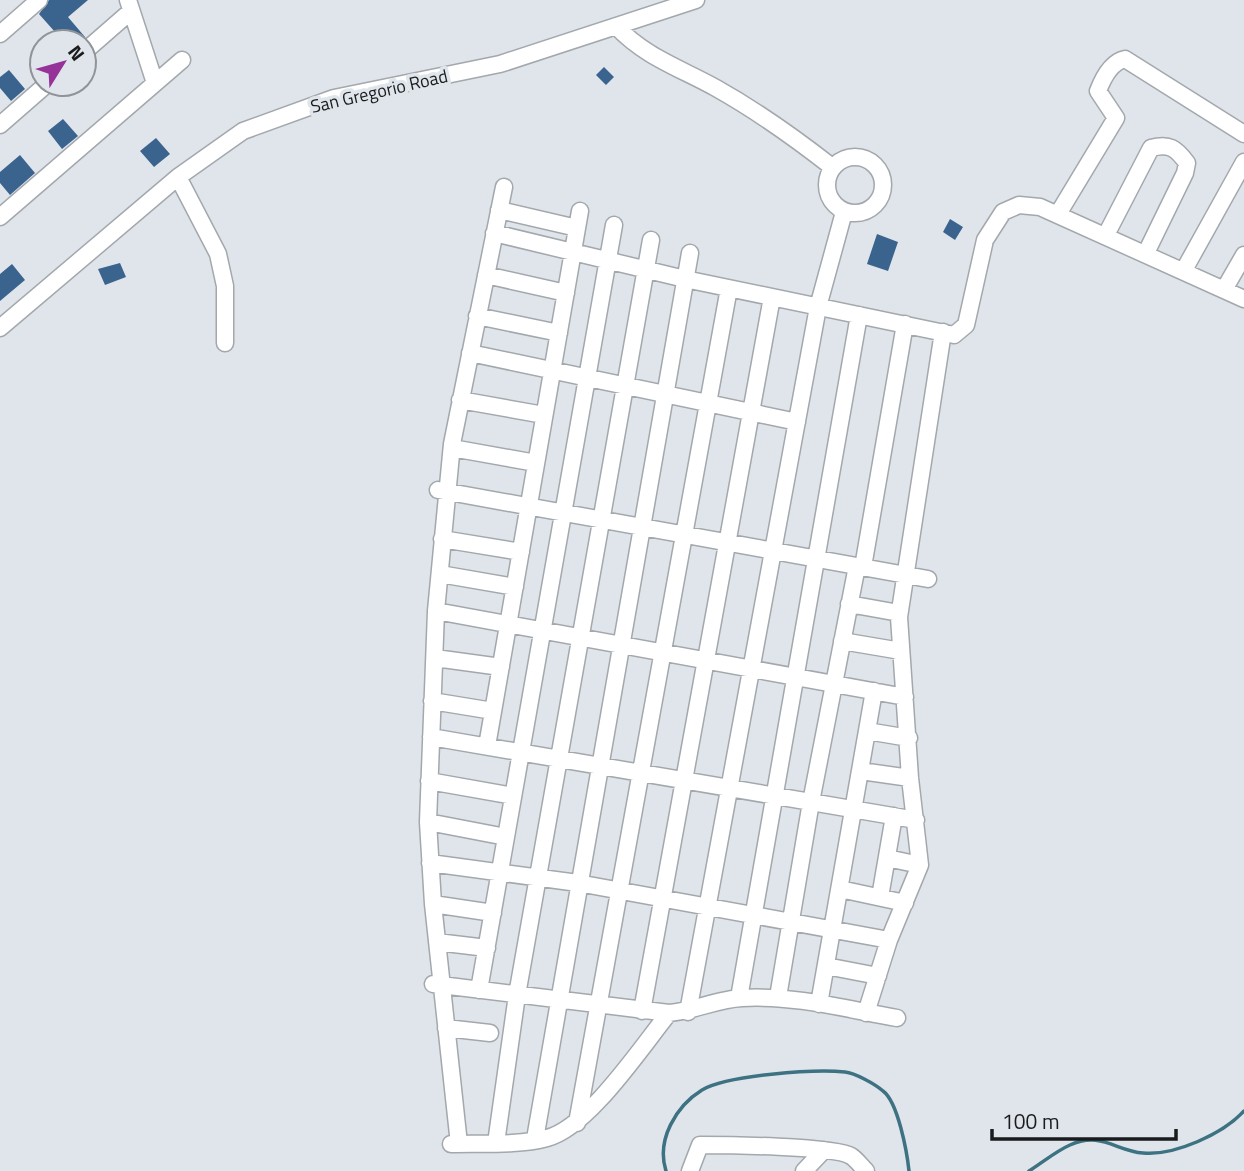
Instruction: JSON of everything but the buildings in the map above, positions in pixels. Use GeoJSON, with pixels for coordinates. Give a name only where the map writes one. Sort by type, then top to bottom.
{"type":"FeatureCollection","features":[{"type":"Feature","properties":{"kind":"street"},"geometry":{"type":"LineString","coordinates":[[0,34],[39,0]]}},
{"type":"Feature","properties":{"kind":"street","name":"San Gregorio Road"},"geometry":{"type":"LineString","coordinates":[[0,328],[178,177],[243,131],[334,98],[500,64],[696,0]]}},
{"type":"Feature","properties":{"kind":"street"},"geometry":{"type":"LineString","coordinates":[[98,38],[130,5],[155,83]]}},
{"type":"Feature","properties":{"kind":"street"},"geometry":{"type":"LineString","coordinates":[[616,26],[632,43],[654,59],[748,108],[794,137],[832,167]]}},
{"type":"Feature","properties":{"kind":"street"},"geometry":{"type":"LineString","coordinates":[[1058,214],[1116,118],[1098,91],[1103,78],[1118,61],[1125,59],[1244,134]]}},
{"type":"Feature","properties":{"kind":"street"},"geometry":{"type":"LineString","coordinates":[[0,217],[182,60]]}},
{"type":"Feature","properties":{"kind":"street"},"geometry":{"type":"LineString","coordinates":[[0,125],[31,98]]}},
{"type":"Feature","properties":{"kind":"street"},"geometry":{"type":"LineString","coordinates":[[1106,235],[1151,148],[1164,144],[1177,149],[1187,163],[1185,173],[1146,253]]}},
{"type":"Feature","properties":{"kind":"street"},"geometry":{"type":"LineString","coordinates":[[857,157],[870,161],[880,172],[882,192],[871,209],[858,214],[844,212],[833,204],[827,192],[827,179],[832,167],[844,159],[857,157]]}},
{"type":"Feature","properties":{"kind":"street"},"geometry":{"type":"LineString","coordinates":[[1184,270],[1244,162]]}},
{"type":"Feature","properties":{"kind":"street"},"geometry":{"type":"LineString","coordinates":[[178,177],[218,254],[225,286],[225,343]]}},
{"type":"Feature","properties":{"kind":"street"},"geometry":{"type":"LineString","coordinates":[[504,187],[452,448],[441,490],[442,539],[436,611],[428,822],[437,942],[436,985],[446,1028],[454,1144],[535,1139],[565,1131],[577,1123],[669,1013]]}},
{"type":"Feature","properties":{"kind":"street"},"geometry":{"type":"LineString","coordinates":[[494,233],[685,279],[954,335],[966,325],[985,240],[1003,212],[1019,205],[1040,207],[1058,214],[1225,288],[1244,299]]}},
{"type":"Feature","properties":{"kind":"street"},"geometry":{"type":"LineString","coordinates":[[499,210],[577,228]]}},
{"type":"Feature","properties":{"kind":"street"},"geometry":{"type":"LineString","coordinates":[[487,746],[580,211]]}},
{"type":"Feature","properties":{"kind":"street"},"geometry":{"type":"LineString","coordinates":[[688,1012],[818,307],[844,212]]}},
{"type":"Feature","properties":{"kind":"street"},"geometry":{"type":"LineString","coordinates":[[479,990],[614,225]]}},
{"type":"Feature","properties":{"kind":"street"},"geometry":{"type":"LineString","coordinates":[[496,1143],[517,995],[651,240]]}},
{"type":"Feature","properties":{"kind":"street"},"geometry":{"type":"LineString","coordinates":[[535,1139],[690,253]]}},
{"type":"Feature","properties":{"kind":"street"},"geometry":{"type":"LineString","coordinates":[[1225,288],[1244,255]]}},
{"type":"Feature","properties":{"kind":"street"},"geometry":{"type":"LineString","coordinates":[[486,275],[566,293]]}},
{"type":"Feature","properties":{"kind":"street"},"geometry":{"type":"LineString","coordinates":[[577,1123],[729,288]]}},
{"type":"Feature","properties":{"kind":"street"},"geometry":{"type":"LineString","coordinates":[[642,1011],[772,297]]}},
{"type":"Feature","properties":{"kind":"street"},"geometry":{"type":"LineString","coordinates":[[738,998],[772,795],[818,559],[859,315]]}},
{"type":"Feature","properties":{"kind":"street"},"geometry":{"type":"LineString","coordinates":[[477,316],[558,333]]}},
{"type":"Feature","properties":{"kind":"street"},"geometry":{"type":"LineString","coordinates":[[778,997],[811,802],[849,604],[860,567],[905,324]]}},
{"type":"Feature","properties":{"kind":"street"},"geometry":{"type":"LineString","coordinates":[[866,1013],[889,940],[920,864],[910,778],[899,614],[943,332]]}},
{"type":"Feature","properties":{"kind":"street"},"geometry":{"type":"LineString","coordinates":[[470,353],[797,422]]}},
{"type":"Feature","properties":{"kind":"street"},"geometry":{"type":"LineString","coordinates":[[460,400],[544,415]]}},
{"type":"Feature","properties":{"kind":"street"},"geometry":{"type":"LineString","coordinates":[[452,448],[536,463]]}},
{"type":"Feature","properties":{"kind":"street"},"geometry":{"type":"LineString","coordinates":[[441,490],[928,579]]}},
{"type":"Feature","properties":{"kind":"street"},"geometry":{"type":"LineString","coordinates":[[442,539],[521,552]]}},
{"type":"Feature","properties":{"kind":"street"},"geometry":{"type":"LineString","coordinates":[[440,574],[515,587]]}},
{"type":"Feature","properties":{"kind":"street"},"geometry":{"type":"LineString","coordinates":[[849,604],[899,614]]}},
{"type":"Feature","properties":{"kind":"street"},"geometry":{"type":"LineString","coordinates":[[436,611],[905,697]]}},
{"type":"Feature","properties":{"kind":"street"},"geometry":{"type":"LineString","coordinates":[[842,641],[901,651]]}},
{"type":"Feature","properties":{"kind":"street"},"geometry":{"type":"LineString","coordinates":[[435,658],[501,667]]}},
{"type":"Feature","properties":{"kind":"street"},"geometry":{"type":"LineString","coordinates":[[819,1004],[874,691]]}},
{"type":"Feature","properties":{"kind":"street"},"geometry":{"type":"LineString","coordinates":[[432,701],[493,711]]}},
{"type":"Feature","properties":{"kind":"street"},"geometry":{"type":"LineString","coordinates":[[867,731],[909,738]]}},
{"type":"Feature","properties":{"kind":"street"},"geometry":{"type":"LineString","coordinates":[[431,737],[916,820]]}},
{"type":"Feature","properties":{"kind":"street"},"geometry":{"type":"LineString","coordinates":[[861,771],[910,778]]}},
{"type":"Feature","properties":{"kind":"street"},"geometry":{"type":"LineString","coordinates":[[429,781],[513,796]]}},
{"type":"Feature","properties":{"kind":"street"},"geometry":{"type":"LineString","coordinates":[[880,897],[894,816]]}},
{"type":"Feature","properties":{"kind":"street"},"geometry":{"type":"LineString","coordinates":[[428,822],[506,837]]}},
{"type":"Feature","properties":{"kind":"street"},"geometry":{"type":"LineString","coordinates":[[887,858],[920,864]]}},
{"type":"Feature","properties":{"kind":"street"},"geometry":{"type":"LineString","coordinates":[[430,863],[620,890],[889,940]]}},
{"type":"Feature","properties":{"kind":"street"},"geometry":{"type":"LineString","coordinates":[[840,889],[905,903]]}},
{"type":"Feature","properties":{"kind":"street"},"geometry":{"type":"LineString","coordinates":[[433,904],[493,913]]}},
{"type":"Feature","properties":{"kind":"street"},"geometry":{"type":"LineString","coordinates":[[437,942],[486,948]]}},
{"type":"Feature","properties":{"kind":"street"},"geometry":{"type":"LineString","coordinates":[[826,966],[878,976]]}},
{"type":"Feature","properties":{"kind":"street"},"geometry":{"type":"LineString","coordinates":[[436,985],[669,1013],[688,1012],[738,998],[778,997],[897,1018]]}},
{"type":"Feature","properties":{"kind":"street"},"geometry":{"type":"LineString","coordinates":[[446,1028],[490,1033]]}},
{"type":"Feature","properties":{"kind":"street"},"geometry":{"type":"LineString","coordinates":[[690,1171],[700,1145],[824,1150],[850,1155],[866,1171]]}},
{"type":"Feature","properties":{"kind":"street"},"geometry":{"type":"LineString","coordinates":[[804,1171],[824,1150]]}},
{"type":"Feature","properties":{"kind":"waterway"},"geometry":{"type":"LineString","coordinates":[[666,1171],[664,1148],[670,1125],[684,1105],[702,1090],[750,1077],[831,1071],[845,1072],[870,1082],[888,1097],[901,1128],[909,1171]]}},
{"type":"Feature","properties":{"kind":"waterway"},"geometry":{"type":"LineString","coordinates":[[1029,1171],[1060,1150],[1081,1141],[1100,1141],[1133,1152],[1169,1151],[1211,1135],[1244,1111]]}}]}
